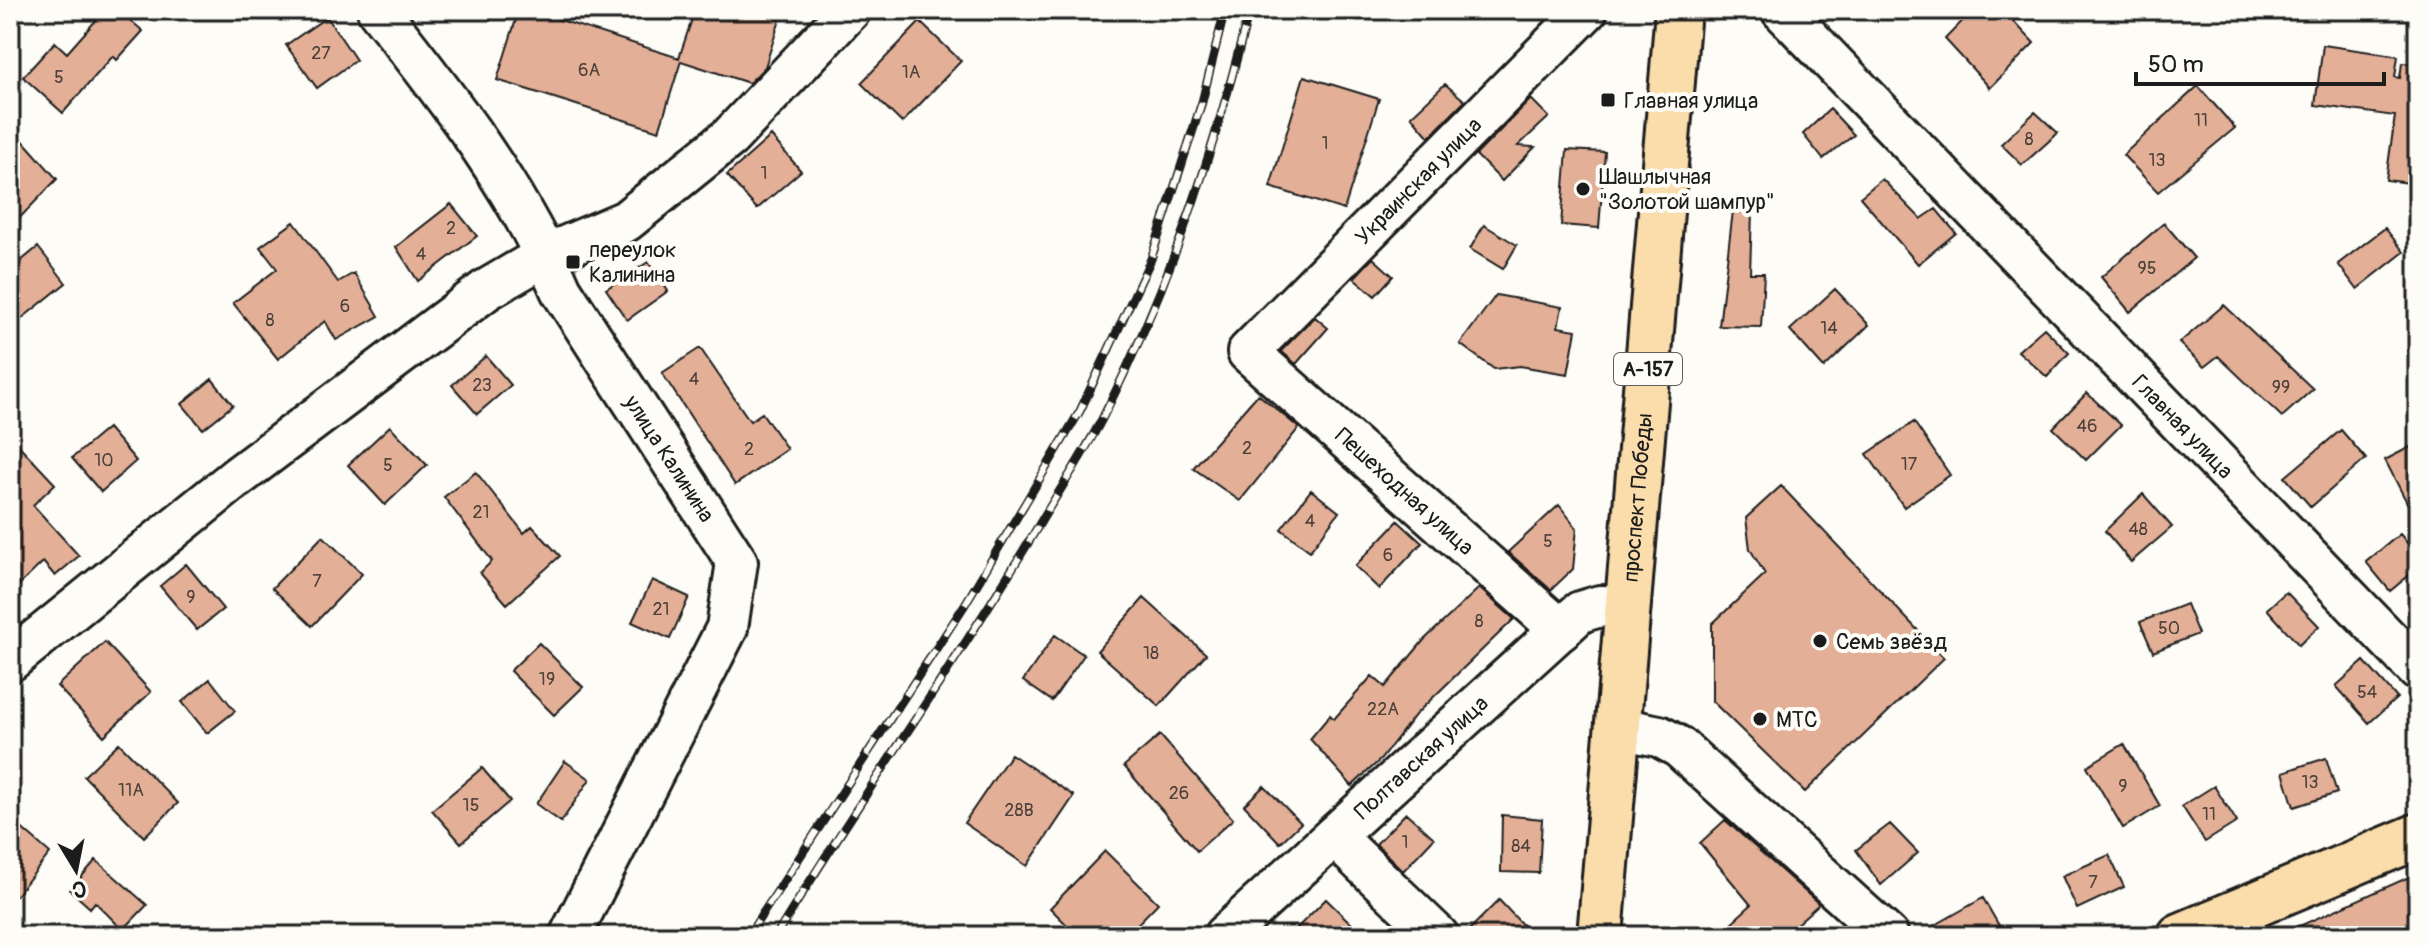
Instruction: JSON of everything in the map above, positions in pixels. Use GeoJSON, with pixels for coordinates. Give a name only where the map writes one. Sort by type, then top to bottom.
{"type":"FeatureCollection","features":[{"type":"Feature","properties":{"kind":"main road","name":"проспект Победы"},"geometry":{"type":"LineString","coordinates":[[1600,936],[1678,10]]}},
{"type":"Feature","properties":{"kind":"main road"},"geometry":{"type":"LineString","coordinates":[[2180,936],[2418,836]]}},
{"type":"Feature","properties":{"kind":"street","name":"улица Калинина"},"geometry":{"type":"LineString","coordinates":[[378,10],[463,117],[546,255],[561,290],[737,562],[727,628],[570,936]]}},
{"type":"Feature","properties":{"kind":"street"},"geometry":{"type":"LineString","coordinates":[[10,661],[236,478],[486,290],[546,255],[626,221],[730,137],[850,10]]}},
{"type":"Feature","properties":{"kind":"street","name":"Украинская улица"},"geometry":{"type":"LineString","coordinates":[[1248,352],[1587,10]]}},
{"type":"Feature","properties":{"kind":"street","name":"Главная улица"},"geometry":{"type":"LineString","coordinates":[[1782,10],[2418,670]]}},
{"type":"Feature","properties":{"kind":"street","name":"Пешеходная улица"},"geometry":{"type":"LineString","coordinates":[[1248,352],[1561,630]]}},
{"type":"Feature","properties":{"kind":"street","name":"Полтавская улица"},"geometry":{"type":"LineString","coordinates":[[1224,936],[1580,612],[1600,606],[1628,607]]}},
{"type":"Feature","properties":{"kind":"street"},"geometry":{"type":"LineString","coordinates":[[1618,728],[1659,736],[1679,747],[1888,936]]}},
{"type":"Feature","properties":{"kind":"street"},"geometry":{"type":"LineString","coordinates":[[1334,836],[1438,936]]}},
{"type":"Feature","properties":{"kind":"building"},"geometry":{"type":"Polygon","coordinates":[[[105,10],[118,10],[143,31],[117,60],[113,56],[63,113],[23,77],[55,42],[67,53],[105,10]]]}},
{"type":"Feature","properties":{"kind":"building"},"geometry":{"type":"Polygon","coordinates":[[[519,10],[529,10],[679,58],[695,10],[783,10],[765,67],[749,83],[681,61],[659,131],[497,80],[519,10]]]}},
{"type":"Feature","properties":{"kind":"building"},"geometry":{"type":"Polygon","coordinates":[[[1973,10],[2003,10],[2034,43],[1990,88],[1945,39],[1973,10]]]}},
{"type":"Feature","properties":{"kind":"building"},"geometry":{"type":"Polygon","coordinates":[[[327,17],[356,60],[317,88],[286,45],[327,17]]]}},
{"type":"Feature","properties":{"kind":"building"},"geometry":{"type":"Polygon","coordinates":[[[920,22],[961,61],[902,123],[861,83],[920,22]]]}},
{"type":"Feature","properties":{"kind":"building"},"geometry":{"type":"Polygon","coordinates":[[[2323,45],[2398,56],[2395,77],[2400,78],[2402,63],[2418,64],[2418,184],[2386,180],[2395,116],[2315,105],[2323,45]]]}},
{"type":"Feature","properties":{"kind":"building"},"geometry":{"type":"Polygon","coordinates":[[[1304,76],[1379,99],[1344,210],[1270,187],[1304,76]]]}},
{"type":"Feature","properties":{"kind":"building"},"geometry":{"type":"Polygon","coordinates":[[[1445,84],[1465,101],[1429,137],[1411,116],[1445,84]]]}},
{"type":"Feature","properties":{"kind":"building"},"geometry":{"type":"Polygon","coordinates":[[[2198,86],[2235,128],[2158,192],[2123,155],[2198,86]]]}},
{"type":"Feature","properties":{"kind":"building"},"geometry":{"type":"Polygon","coordinates":[[[1531,99],[1549,117],[1518,146],[1535,147],[1502,181],[1476,155],[1531,99]]]}},
{"type":"Feature","properties":{"kind":"building"},"geometry":{"type":"Polygon","coordinates":[[[1830,109],[1854,135],[1823,159],[1803,134],[1830,109]]]}},
{"type":"Feature","properties":{"kind":"building"},"geometry":{"type":"Polygon","coordinates":[[[2035,112],[2058,133],[2022,165],[2001,144],[2035,112]]]}},
{"type":"Feature","properties":{"kind":"building"},"geometry":{"type":"Polygon","coordinates":[[[10,126],[57,179],[10,228],[10,126]]]}},
{"type":"Feature","properties":{"kind":"building"},"geometry":{"type":"Polygon","coordinates":[[[771,136],[801,171],[757,209],[727,175],[771,136]]]}},
{"type":"Feature","properties":{"kind":"building","name":"Шашлычная \"Золотой шампур\""},"geometry":{"type":"Polygon","coordinates":[[[1567,150],[1605,152],[1599,228],[1561,225],[1567,150]]]}},
{"type":"Feature","properties":{"kind":"building"},"geometry":{"type":"Polygon","coordinates":[[[1882,179],[1921,219],[1936,209],[1956,233],[1918,264],[1860,197],[1882,179]]]}},
{"type":"Feature","properties":{"kind":"building"},"geometry":{"type":"Polygon","coordinates":[[[451,204],[477,236],[418,281],[396,247],[451,204]]]}},
{"type":"Feature","properties":{"kind":"building"},"geometry":{"type":"Polygon","coordinates":[[[1733,211],[1752,212],[1750,273],[1764,273],[1761,327],[1719,326],[1733,211]]]}},
{"type":"Feature","properties":{"kind":"building"},"geometry":{"type":"Polygon","coordinates":[[[294,222],[338,282],[354,273],[379,316],[336,340],[325,321],[278,359],[233,303],[277,269],[260,247],[294,222]]]}},
{"type":"Feature","properties":{"kind":"building"},"geometry":{"type":"Polygon","coordinates":[[[2164,223],[2194,258],[2130,312],[2101,277],[2164,223]]]}},
{"type":"Feature","properties":{"kind":"building"},"geometry":{"type":"Polygon","coordinates":[[[1484,225],[1517,245],[1503,269],[1470,249],[1484,225]]]}},
{"type":"Feature","properties":{"kind":"building"},"geometry":{"type":"Polygon","coordinates":[[[2385,228],[2404,252],[2357,289],[2338,264],[2385,228]]]}},
{"type":"Feature","properties":{"kind":"building"},"geometry":{"type":"Polygon","coordinates":[[[38,247],[66,283],[10,328],[10,270],[38,247]]]}},
{"type":"Feature","properties":{"kind":"building"},"geometry":{"type":"Polygon","coordinates":[[[1373,258],[1393,276],[1375,296],[1354,278],[1373,258]]]}},
{"type":"Feature","properties":{"kind":"building"},"geometry":{"type":"Polygon","coordinates":[[[648,262],[668,291],[627,320],[606,289],[648,262]]]}},
{"type":"Feature","properties":{"kind":"building"},"geometry":{"type":"Polygon","coordinates":[[[1835,289],[1869,325],[1824,368],[1790,330],[1835,289]]]}},
{"type":"Feature","properties":{"kind":"building"},"geometry":{"type":"Polygon","coordinates":[[[1496,295],[1562,307],[1558,327],[1576,330],[1568,374],[1520,366],[1494,369],[1460,344],[1496,295]]]}},
{"type":"Feature","properties":{"kind":"building"},"geometry":{"type":"Polygon","coordinates":[[[2224,305],[2313,389],[2282,417],[2218,356],[2204,367],[2179,343],[2224,305]]]}},
{"type":"Feature","properties":{"kind":"building"},"geometry":{"type":"Polygon","coordinates":[[[1315,317],[1328,328],[1296,364],[1281,351],[1315,317]]]}},
{"type":"Feature","properties":{"kind":"building"},"geometry":{"type":"Polygon","coordinates":[[[2044,328],[2069,353],[2047,377],[2018,351],[2044,328]]]}},
{"type":"Feature","properties":{"kind":"building"},"geometry":{"type":"Polygon","coordinates":[[[700,348],[750,421],[762,413],[787,449],[735,485],[662,373],[700,348]]]}},
{"type":"Feature","properties":{"kind":"building"},"geometry":{"type":"Polygon","coordinates":[[[486,356],[511,385],[477,414],[452,385],[486,356]]]}},
{"type":"Feature","properties":{"kind":"building"},"geometry":{"type":"Polygon","coordinates":[[[212,379],[233,405],[203,429],[182,404],[212,379]]]}},
{"type":"Feature","properties":{"kind":"building"},"geometry":{"type":"Polygon","coordinates":[[[2087,393],[2121,425],[2086,460],[2053,428],[2087,393]]]}},
{"type":"Feature","properties":{"kind":"building"},"geometry":{"type":"Polygon","coordinates":[[[1258,394],[1299,428],[1240,501],[1193,468],[1258,394]]]}},
{"type":"Feature","properties":{"kind":"building"},"geometry":{"type":"Polygon","coordinates":[[[1914,422],[1950,475],[1904,507],[1867,454],[1914,422]]]}},
{"type":"Feature","properties":{"kind":"building"},"geometry":{"type":"Polygon","coordinates":[[[390,426],[427,465],[385,505],[348,465],[390,426]]]}},
{"type":"Feature","properties":{"kind":"building"},"geometry":{"type":"Polygon","coordinates":[[[108,428],[136,461],[101,492],[72,458],[108,428]]]}},
{"type":"Feature","properties":{"kind":"building"},"geometry":{"type":"Polygon","coordinates":[[[2341,430],[2366,459],[2311,507],[2285,477],[2341,430]]]}},
{"type":"Feature","properties":{"kind":"building"},"geometry":{"type":"Polygon","coordinates":[[[10,436],[55,484],[33,505],[79,556],[55,576],[43,562],[10,594],[10,436]]]}},
{"type":"Feature","properties":{"kind":"building"},"geometry":{"type":"Polygon","coordinates":[[[2418,443],[2418,524],[2385,460],[2418,443]]]}},
{"type":"Feature","properties":{"kind":"building"},"geometry":{"type":"Polygon","coordinates":[[[476,472],[524,533],[532,526],[560,556],[507,604],[480,573],[492,561],[444,497],[476,472]]]}},
{"type":"Feature","properties":{"kind":"building","name":"Семь звёзд"},"geometry":{"type":"Polygon","coordinates":[[[1781,486],[1944,658],[1805,792],[1712,701],[1712,624],[1765,574],[1750,549],[1746,518],[1781,486]]]}},
{"type":"Feature","properties":{"kind":"building"},"geometry":{"type":"Polygon","coordinates":[[[1311,490],[1339,512],[1310,551],[1281,529],[1311,490]]]}},
{"type":"Feature","properties":{"kind":"building"},"geometry":{"type":"Polygon","coordinates":[[[2143,494],[2172,527],[2131,562],[2105,531],[2143,494]]]}},
{"type":"Feature","properties":{"kind":"building"},"geometry":{"type":"Polygon","coordinates":[[[1559,505],[1577,528],[1573,569],[1551,590],[1508,552],[1559,505]]]}},
{"type":"Feature","properties":{"kind":"building"},"geometry":{"type":"Polygon","coordinates":[[[1398,521],[1422,543],[1379,589],[1355,566],[1398,521]]]}},
{"type":"Feature","properties":{"kind":"building"},"geometry":{"type":"Polygon","coordinates":[[[2400,534],[2418,556],[2418,568],[2390,591],[2366,562],[2400,534]]]}},
{"type":"Feature","properties":{"kind":"building"},"geometry":{"type":"Polygon","coordinates":[[[323,536],[362,574],[312,626],[272,588],[323,536]]]}},
{"type":"Feature","properties":{"kind":"building"},"geometry":{"type":"Polygon","coordinates":[[[186,564],[223,609],[197,630],[160,586],[186,564]]]}},
{"type":"Feature","properties":{"kind":"building"},"geometry":{"type":"Polygon","coordinates":[[[652,580],[689,597],[670,639],[632,622],[652,580]]]}},
{"type":"Feature","properties":{"kind":"building"},"geometry":{"type":"Polygon","coordinates":[[[1479,588],[1514,619],[1416,714],[1381,759],[1352,786],[1310,739],[1330,715],[1334,719],[1372,676],[1385,687],[1424,640],[1479,588]]]}},
{"type":"Feature","properties":{"kind":"building"},"geometry":{"type":"Polygon","coordinates":[[[2286,592],[2319,626],[2299,645],[2267,609],[2286,592]]]}},
{"type":"Feature","properties":{"kind":"building"},"geometry":{"type":"Polygon","coordinates":[[[1144,598],[1206,654],[1159,706],[1097,651],[1144,598]]]}},
{"type":"Feature","properties":{"kind":"building"},"geometry":{"type":"Polygon","coordinates":[[[2186,604],[2198,634],[2153,652],[2140,622],[2186,604]]]}},
{"type":"Feature","properties":{"kind":"building"},"geometry":{"type":"Polygon","coordinates":[[[1055,635],[1084,655],[1052,701],[1023,681],[1055,635]]]}},
{"type":"Feature","properties":{"kind":"building"},"geometry":{"type":"Polygon","coordinates":[[[105,642],[151,692],[104,736],[57,686],[105,642]]]}},
{"type":"Feature","properties":{"kind":"building"},"geometry":{"type":"Polygon","coordinates":[[[539,643],[583,687],[554,715],[510,671],[539,643]]]}},
{"type":"Feature","properties":{"kind":"building"},"geometry":{"type":"Polygon","coordinates":[[[2364,661],[2397,698],[2369,723],[2336,686],[2364,661]]]}},
{"type":"Feature","properties":{"kind":"building"},"geometry":{"type":"Polygon","coordinates":[[[210,679],[235,711],[207,733],[182,702],[210,679]]]}},
{"type":"Feature","properties":{"kind":"building"},"geometry":{"type":"Polygon","coordinates":[[[1160,735],[1233,819],[1197,851],[1124,766],[1160,735]]]}},
{"type":"Feature","properties":{"kind":"building"},"geometry":{"type":"Polygon","coordinates":[[[119,743],[178,803],[144,837],[84,776],[119,743]]]}},
{"type":"Feature","properties":{"kind":"building"},"geometry":{"type":"Polygon","coordinates":[[[2124,744],[2160,806],[2123,828],[2087,766],[2124,744]]]}},
{"type":"Feature","properties":{"kind":"building"},"geometry":{"type":"Polygon","coordinates":[[[1011,754],[1074,796],[1027,866],[964,823],[1011,754]]]}},
{"type":"Feature","properties":{"kind":"building"},"geometry":{"type":"Polygon","coordinates":[[[2326,758],[2337,793],[2294,807],[2283,772],[2326,758]]]}},
{"type":"Feature","properties":{"kind":"building"},"geometry":{"type":"Polygon","coordinates":[[[565,761],[590,779],[561,822],[536,804],[565,761]]]}},
{"type":"Feature","properties":{"kind":"building"},"geometry":{"type":"Polygon","coordinates":[[[482,768],[510,801],[461,843],[432,810],[482,768]]]}},
{"type":"Feature","properties":{"kind":"building"},"geometry":{"type":"Polygon","coordinates":[[[1264,786],[1301,823],[1280,843],[1244,805],[1264,786]]]}},
{"type":"Feature","properties":{"kind":"building"},"geometry":{"type":"Polygon","coordinates":[[[2214,786],[2237,822],[2205,842],[2182,806],[2214,786]]]}},
{"type":"Feature","properties":{"kind":"building"},"geometry":{"type":"Polygon","coordinates":[[[1406,813],[1434,838],[1403,871],[1376,844],[1406,813]]]}},
{"type":"Feature","properties":{"kind":"building"},"geometry":{"type":"Polygon","coordinates":[[[1502,815],[1542,819],[1539,873],[1501,872],[1502,815]]]}},
{"type":"Feature","properties":{"kind":"building"},"geometry":{"type":"Polygon","coordinates":[[[10,818],[50,853],[10,903],[10,818]]]}},
{"type":"Feature","properties":{"kind":"building"},"geometry":{"type":"Polygon","coordinates":[[[1725,820],[1819,904],[1783,936],[1717,936],[1751,905],[1700,843],[1725,820]]]}},
{"type":"Feature","properties":{"kind":"building"},"geometry":{"type":"Polygon","coordinates":[[[1890,824],[1918,853],[1881,885],[1856,850],[1890,824]]]}},
{"type":"Feature","properties":{"kind":"building"},"geometry":{"type":"Polygon","coordinates":[[[1105,851],[1158,903],[1126,936],[1078,936],[1050,908],[1105,851]]]}},
{"type":"Feature","properties":{"kind":"building"},"geometry":{"type":"Polygon","coordinates":[[[2109,855],[2124,887],[2077,909],[2062,876],[2109,855]]]}},
{"type":"Feature","properties":{"kind":"building"},"geometry":{"type":"Polygon","coordinates":[[[96,860],[147,905],[123,930],[95,902],[90,908],[70,890],[96,860]]]}},
{"type":"Feature","properties":{"kind":"building"},"geometry":{"type":"Polygon","coordinates":[[[2418,873],[2418,936],[2277,936],[2418,873]]]}},
{"type":"Feature","properties":{"kind":"building"},"geometry":{"type":"Polygon","coordinates":[[[1983,898],[2005,936],[1916,936],[1983,898]]]}},
{"type":"Feature","properties":{"kind":"building"},"geometry":{"type":"Polygon","coordinates":[[[1326,899],[1364,936],[1289,936],[1326,899]]]}},
{"type":"Feature","properties":{"kind":"building"},"geometry":{"type":"Polygon","coordinates":[[[1499,900],[1533,936],[1463,936],[1499,900]]]}},
{"type":"Feature","properties":{"kind":"railway"},"geometry":{"type":"LineString","coordinates":[[748,936],[964,606],[1080,411],[1151,259],[1202,102],[1225,10]]}},
{"type":"Feature","properties":{"kind":"railway"},"geometry":{"type":"LineString","coordinates":[[776,936],[980,620],[1102,419],[1148,320],[1188,219],[1221,115],[1249,10]]}},
{"type":"Feature","properties":{"kind":"place","name":"Главная улица"},"geometry":{"type":"Point","coordinates":[1608,100]}},
{"type":"Feature","properties":{"kind":"place","name":"Шашлычная \"Золотой шампур\""},"geometry":{"type":"Point","coordinates":[1583,189]}},
{"type":"Feature","properties":{"kind":"place","name":"переулок Калинина"},"geometry":{"type":"Point","coordinates":[573,262]}},
{"type":"Feature","properties":{"kind":"place","name":"Семь звёзд"},"geometry":{"type":"Point","coordinates":[1820,641]}},
{"type":"Feature","properties":{"kind":"place","name":"МТС"},"geometry":{"type":"Point","coordinates":[1760,719]}}]}
